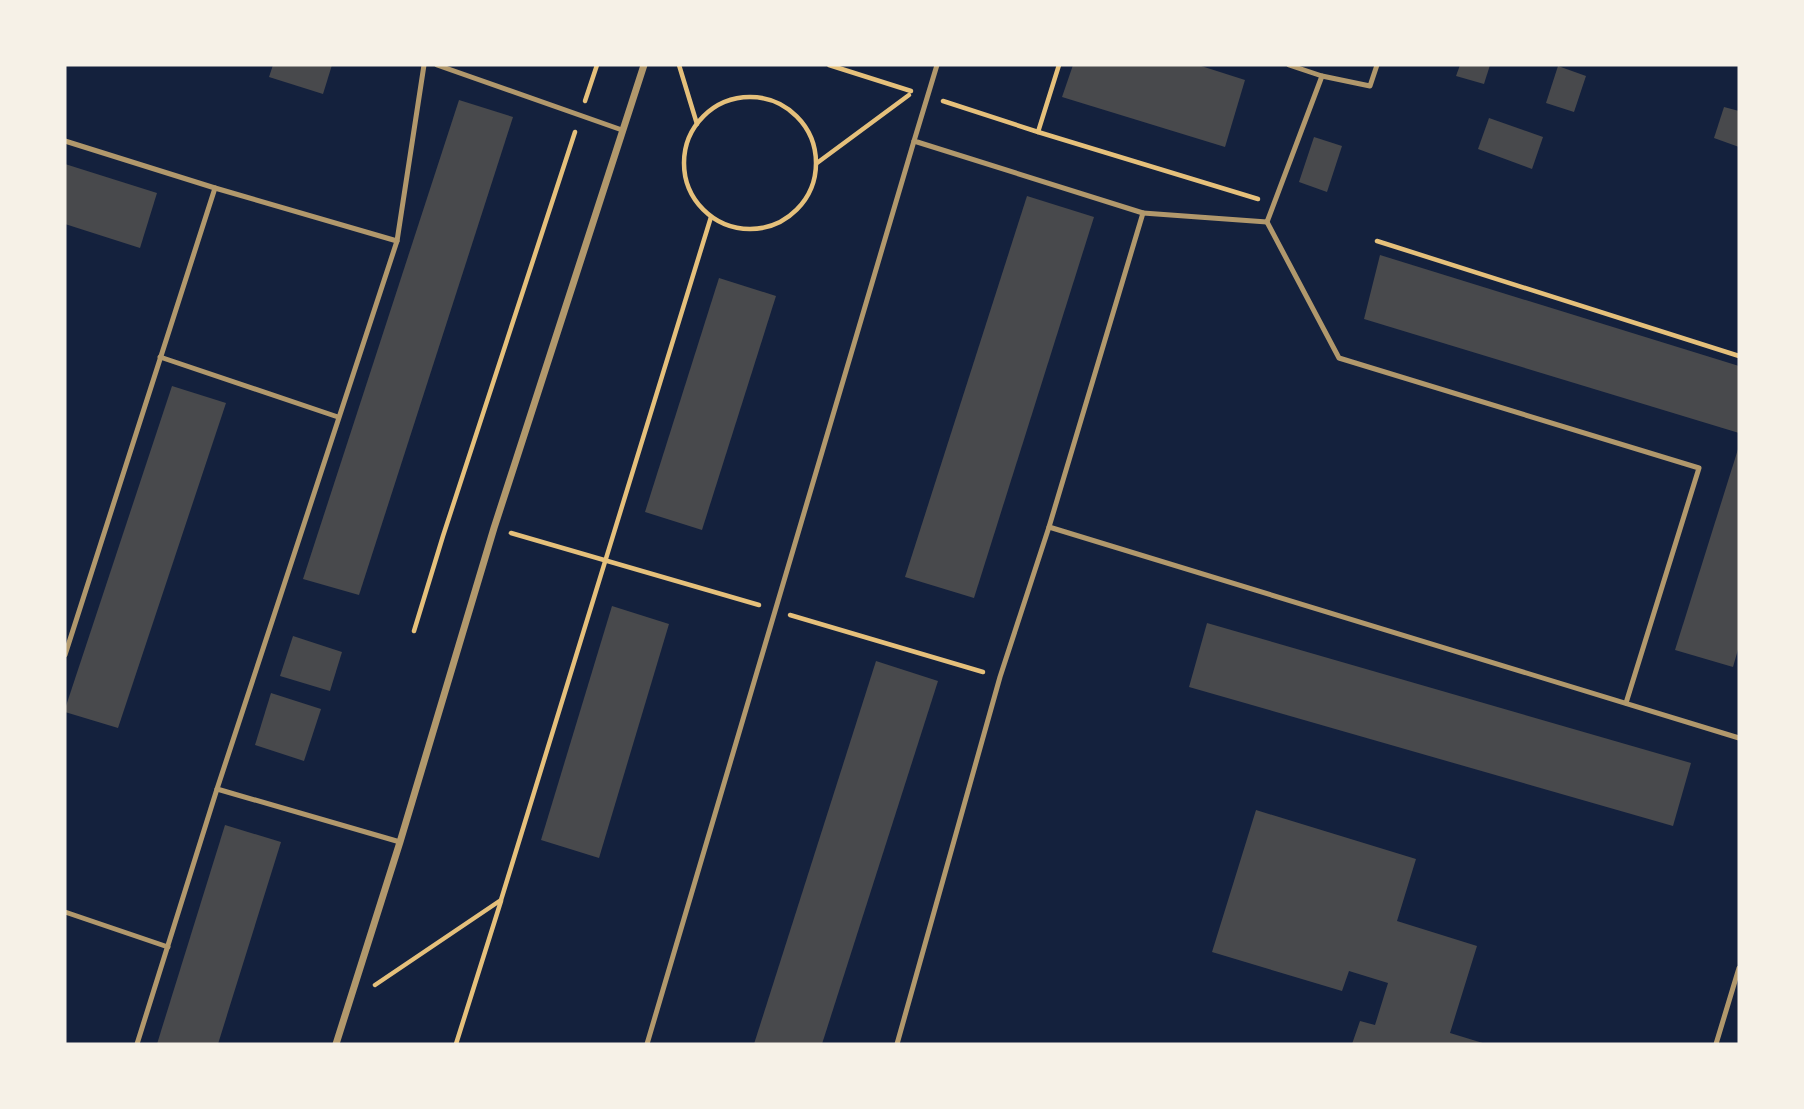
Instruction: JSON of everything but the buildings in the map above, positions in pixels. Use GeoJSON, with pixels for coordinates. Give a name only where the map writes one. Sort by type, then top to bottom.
{"type":"FeatureCollection","features":[{"type":"Feature","properties":{"kind":"street"},"geometry":{"type":"LineString","coordinates":[[336,1044],[494,528],[644,65]]}},
{"type":"Feature","properties":{"kind":"lane"},"geometry":{"type":"LineString","coordinates":[[137,1044],[216,789],[397,241],[424,65]]}},
{"type":"Feature","properties":{"kind":"lane"},"geometry":{"type":"LineString","coordinates":[[437,65],[622,131]]}},
{"type":"Feature","properties":{"kind":"lane"},"geometry":{"type":"LineString","coordinates":[[647,1044],[937,65]]}},
{"type":"Feature","properties":{"kind":"lane"},"geometry":{"type":"LineString","coordinates":[[1289,65],[1322,76],[1370,86],[1377,65]]}},
{"type":"Feature","properties":{"kind":"lane"},"geometry":{"type":"LineString","coordinates":[[1322,76],[1267,222],[1339,358],[1699,468],[1626,703]]}},
{"type":"Feature","properties":{"kind":"lane"},"geometry":{"type":"LineString","coordinates":[[65,141],[397,241]]}},
{"type":"Feature","properties":{"kind":"lane"},"geometry":{"type":"LineString","coordinates":[[914,141],[1143,213],[1267,222]]}},
{"type":"Feature","properties":{"kind":"lane"},"geometry":{"type":"LineString","coordinates":[[65,655],[215,188]]}},
{"type":"Feature","properties":{"kind":"lane"},"geometry":{"type":"LineString","coordinates":[[897,1044],[1000,677],[1049,527],[1143,213]]}},
{"type":"Feature","properties":{"kind":"lane"},"geometry":{"type":"LineString","coordinates":[[160,357],[338,417]]}},
{"type":"Feature","properties":{"kind":"lane"},"geometry":{"type":"LineString","coordinates":[[1049,527],[1739,738]]}},
{"type":"Feature","properties":{"kind":"lane"},"geometry":{"type":"LineString","coordinates":[[216,789],[400,842]]}},
{"type":"Feature","properties":{"kind":"lane"},"geometry":{"type":"LineString","coordinates":[[65,912],[168,947]]}},
{"type":"Feature","properties":{"kind":"lane"},"geometry":{"type":"LineString","coordinates":[[1716,1044],[1739,968]]}},
{"type":"Feature","properties":{"kind":"path"},"geometry":{"type":"LineString","coordinates":[[414,631],[597,65]]}},
{"type":"Feature","properties":{"kind":"path"},"geometry":{"type":"LineString","coordinates":[[679,65],[697,124]]}},
{"type":"Feature","properties":{"kind":"path"},"geometry":{"type":"LineString","coordinates":[[1059,65],[1038,132],[1273,204]]}},
{"type":"Feature","properties":{"kind":"path"},"geometry":{"type":"LineString","coordinates":[[817,163],[912,92]]}},
{"type":"Feature","properties":{"kind":"path"},"geometry":{"type":"LineString","coordinates":[[750,97],[771,100],[789,109],[804,124],[814,143],[817,163],[814,184],[804,202],[790,217],[771,226],[750,230],[730,226],[711,217],[697,202],[687,184],[684,163],[687,143],[697,124],[711,109],[730,100],[750,97]]}},
{"type":"Feature","properties":{"kind":"path"},"geometry":{"type":"LineString","coordinates":[[456,1044],[711,217]]}},
{"type":"Feature","properties":{"kind":"path"},"geometry":{"type":"LineString","coordinates":[[1377,241],[1739,356]]}},
{"type":"Feature","properties":{"kind":"path"},"geometry":{"type":"LineString","coordinates":[[494,528],[1000,677]]}},
{"type":"Feature","properties":{"kind":"path"},"geometry":{"type":"LineString","coordinates":[[370,997],[374,985],[501,900]]}}]}
